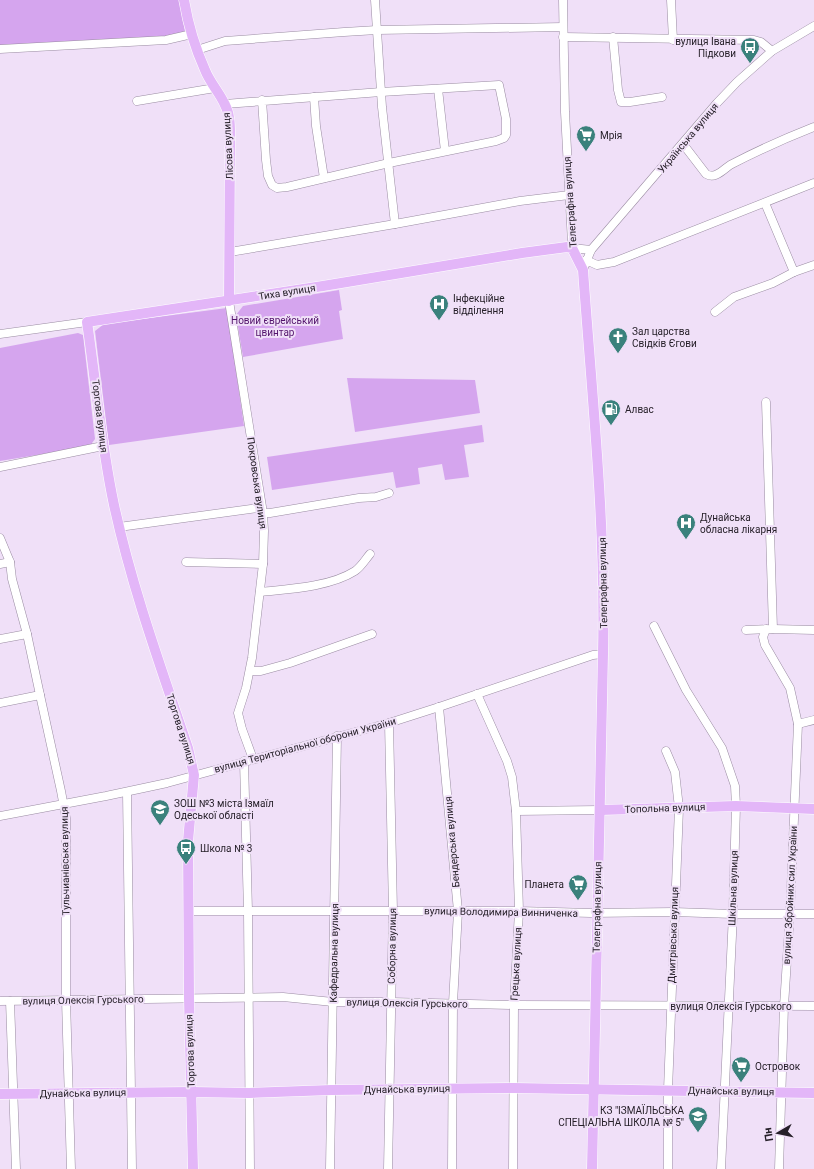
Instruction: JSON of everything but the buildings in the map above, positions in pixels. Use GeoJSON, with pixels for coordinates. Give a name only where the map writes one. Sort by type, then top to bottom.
{"type":"FeatureCollection","features":[{"type":"Feature","properties":{"kind":"main road","name":"Лісова вулиця"},"geometry":{"type":"LineString","coordinates":[[184,0],[192,34],[205,72],[225,104],[229,118],[229,301]]}},
{"type":"Feature","properties":{"kind":"main road","name":"Тиха вулиця"},"geometry":{"type":"LineString","coordinates":[[87,322],[229,301],[522,253],[563,247],[572,248]]}},
{"type":"Feature","properties":{"kind":"main road","name":"Телеграфна вулиця"},"geometry":{"type":"LineString","coordinates":[[572,248],[585,265],[602,548],[604,614],[592,1169]]}},
{"type":"Feature","properties":{"kind":"main road","name":"Торгова вулиця"},"geometry":{"type":"LineString","coordinates":[[87,322],[103,446],[119,527],[143,611],[192,759],[194,775],[188,841],[188,911],[193,1169]]}},
{"type":"Feature","properties":{"kind":"main road","name":"Топольна вулиця"},"geometry":{"type":"LineString","coordinates":[[600,810],[736,806],[814,809]]}},
{"type":"Feature","properties":{"kind":"main road","name":"Дунайська вулиця"},"geometry":{"type":"LineString","coordinates":[[0,1094],[132,1092],[249,1094],[331,1090],[452,1088],[814,1093]]}},
{"type":"Feature","properties":{"kind":"street"},"geometry":{"type":"LineString","coordinates":[[375,0],[381,92],[395,224]]}},
{"type":"Feature","properties":{"kind":"street","name":"Телеграфна вулиця"},"geometry":{"type":"LineString","coordinates":[[563,0],[572,248]]}},
{"type":"Feature","properties":{"kind":"street"},"geometry":{"type":"LineString","coordinates":[[671,0],[673,40]]}},
{"type":"Feature","properties":{"kind":"street","name":"Українська вулиця"},"geometry":{"type":"LineString","coordinates":[[585,265],[591,250],[717,103],[737,82],[772,51],[814,26]]}},
{"type":"Feature","properties":{"kind":"street"},"geometry":{"type":"LineString","coordinates":[[197,50],[229,40],[377,30],[563,27]]}},
{"type":"Feature","properties":{"kind":"street"},"geometry":{"type":"LineString","coordinates":[[0,49],[166,40],[192,34]]}},
{"type":"Feature","properties":{"kind":"street"},"geometry":{"type":"LineString","coordinates":[[564,37],[613,37],[673,40],[754,40],[761,42],[772,51]]}},
{"type":"Feature","properties":{"kind":"street"},"geometry":{"type":"LineString","coordinates":[[613,37],[618,94],[621,102],[662,97]]}},
{"type":"Feature","properties":{"kind":"street"},"geometry":{"type":"LineString","coordinates":[[225,104],[262,100],[499,85],[506,119],[506,135],[504,138],[496,141],[275,188],[268,176],[262,100]]}},
{"type":"Feature","properties":{"kind":"street"},"geometry":{"type":"LineString","coordinates":[[137,101],[215,88]]}},
{"type":"Feature","properties":{"kind":"street"},"geometry":{"type":"LineString","coordinates":[[438,89],[445,151]]}},
{"type":"Feature","properties":{"kind":"street"},"geometry":{"type":"LineString","coordinates":[[314,97],[316,126],[324,178]]}},
{"type":"Feature","properties":{"kind":"street"},"geometry":{"type":"LineString","coordinates":[[682,144],[706,174],[714,176],[727,167],[763,148],[814,126]]}},
{"type":"Feature","properties":{"kind":"street"},"geometry":{"type":"LineString","coordinates":[[585,265],[602,265],[614,262],[814,183]]}},
{"type":"Feature","properties":{"kind":"street"},"geometry":{"type":"LineString","coordinates":[[230,252],[520,201],[569,195]]}},
{"type":"Feature","properties":{"kind":"street"},"geometry":{"type":"LineString","coordinates":[[765,203],[794,272]]}},
{"type":"Feature","properties":{"kind":"street"},"geometry":{"type":"LineString","coordinates":[[572,248],[591,250]]}},
{"type":"Feature","properties":{"kind":"street"},"geometry":{"type":"LineString","coordinates":[[715,312],[734,296],[773,283],[794,272],[814,265]]}},
{"type":"Feature","properties":{"kind":"street","name":"Покровська вулиця"},"geometry":{"type":"LineString","coordinates":[[229,301],[263,513],[264,531],[263,564],[250,671],[238,717],[253,759]]}},
{"type":"Feature","properties":{"kind":"street","name":"Тиха вулиця"},"geometry":{"type":"LineString","coordinates":[[0,334],[87,322]]}},
{"type":"Feature","properties":{"kind":"street","name":"вулиця Збройних сил України"},"geometry":{"type":"LineString","coordinates":[[766,402],[770,629],[763,637],[765,646],[790,688],[798,724],[790,913],[784,1006],[779,1169]]}},
{"type":"Feature","properties":{"kind":"street"},"geometry":{"type":"LineString","coordinates":[[0,467],[103,446]]}},
{"type":"Feature","properties":{"kind":"street"},"geometry":{"type":"LineString","coordinates":[[119,527],[258,508],[263,513],[352,499],[376,497],[389,493]]}},
{"type":"Feature","properties":{"kind":"street","name":"Тульчианівська вулиця"},"geometry":{"type":"LineString","coordinates":[[0,538],[10,562],[12,579],[27,634],[66,818],[66,1000],[71,1169]]}},
{"type":"Feature","properties":{"kind":"street"},"geometry":{"type":"LineString","coordinates":[[260,592],[312,586],[338,579],[355,571],[370,554]]}},
{"type":"Feature","properties":{"kind":"street"},"geometry":{"type":"LineString","coordinates":[[0,564],[10,562]]}},
{"type":"Feature","properties":{"kind":"street"},"geometry":{"type":"LineString","coordinates":[[186,562],[263,564]]}},
{"type":"Feature","properties":{"kind":"street","name":"Шкільна вулиця"},"geometry":{"type":"LineString","coordinates":[[654,626],[686,690],[722,748],[735,786],[736,806],[733,914],[721,1169]]}},
{"type":"Feature","properties":{"kind":"street"},"geometry":{"type":"LineString","coordinates":[[746,630],[814,630]]}},
{"type":"Feature","properties":{"kind":"street"},"geometry":{"type":"LineString","coordinates":[[0,639],[27,634]]}},
{"type":"Feature","properties":{"kind":"street"},"geometry":{"type":"LineString","coordinates":[[250,671],[265,670],[290,663],[372,634]]}},
{"type":"Feature","properties":{"kind":"street","name":"вулиця Територіальної оборони України"},"geometry":{"type":"LineString","coordinates":[[0,816],[167,783],[389,723],[589,656],[603,654]]}},
{"type":"Feature","properties":{"kind":"street","name":"Грецька вулиця"},"geometry":{"type":"LineString","coordinates":[[477,694],[510,770],[516,811],[519,911],[514,1005],[513,1169]]}},
{"type":"Feature","properties":{"kind":"street"},"geometry":{"type":"LineString","coordinates":[[0,703],[40,695]]}},
{"type":"Feature","properties":{"kind":"street","name":"Бендерська вулиця"},"geometry":{"type":"LineString","coordinates":[[439,707],[458,911],[453,1003],[452,1169]]}},
{"type":"Feature","properties":{"kind":"street"},"geometry":{"type":"LineString","coordinates":[[798,724],[814,720]]}},
{"type":"Feature","properties":{"kind":"street","name":"Соборна вулиця"},"geometry":{"type":"LineString","coordinates":[[388,1169],[393,911],[389,723]]}},
{"type":"Feature","properties":{"kind":"street","name":"Кафедральна вулиця"},"geometry":{"type":"LineString","coordinates":[[330,1169],[337,736]]}},
{"type":"Feature","properties":{"kind":"street","name":"Дмитрівська вулиця"},"geometry":{"type":"LineString","coordinates":[[666,751],[675,772],[678,808],[668,1090],[668,1169]]}},
{"type":"Feature","properties":{"kind":"street"},"geometry":{"type":"LineString","coordinates":[[244,762],[248,911],[250,1169]]}},
{"type":"Feature","properties":{"kind":"street"},"geometry":{"type":"LineString","coordinates":[[126,792],[132,1092],[132,1169]]}},
{"type":"Feature","properties":{"kind":"street","name":"Топольна вулиця"},"geometry":{"type":"LineString","coordinates":[[516,811],[600,810]]}},
{"type":"Feature","properties":{"kind":"street","name":"вулиця Володимира Винниченка"},"geometry":{"type":"LineString","coordinates":[[188,911],[519,911],[814,914]]}},
{"type":"Feature","properties":{"kind":"street","name":"вулиця Олексія Гурського"},"geometry":{"type":"LineString","coordinates":[[0,1001],[284,997],[333,1002],[514,1005],[814,1006]]}},
{"type":"Feature","properties":{"kind":"street"},"geometry":{"type":"LineString","coordinates":[[10,1001],[16,1169]]}},
{"type":"Feature","properties":{"kind":"green space"},"geometry":{"type":"Polygon","coordinates":[[[0,0],[179,0],[185,31],[173,37],[0,47],[0,0]]]}},
{"type":"Feature","properties":{"kind":"green space","name":"Новий єврейський цвинтар"},"geometry":{"type":"Polygon","coordinates":[[[339,290],[342,310],[339,311],[343,339],[243,357],[236,315],[243,306],[339,290]]]}},
{"type":"Feature","properties":{"kind":"green space"},"geometry":{"type":"Polygon","coordinates":[[[227,308],[244,426],[109,445],[95,331],[104,324],[227,308]]]}},
{"type":"Feature","properties":{"kind":"green space"},"geometry":{"type":"Polygon","coordinates":[[[78,333],[83,335],[95,439],[92,446],[0,461],[0,348],[78,333]]]}},
{"type":"Feature","properties":{"kind":"green space"},"geometry":{"type":"Polygon","coordinates":[[[347,378],[475,380],[480,413],[355,432],[347,378]]]}},
{"type":"Feature","properties":{"kind":"green space"},"geometry":{"type":"Polygon","coordinates":[[[482,425],[484,442],[464,445],[469,477],[445,480],[442,464],[418,468],[420,484],[396,488],[393,472],[272,490],[267,457],[482,425]]]}},
{"type":"Feature","properties":{"kind":"place","name":"вулиця Івана Підкови"},"geometry":{"type":"Point","coordinates":[750,64]}},
{"type":"Feature","properties":{"kind":"place","name":"Мрія"},"geometry":{"type":"Point","coordinates":[586,152]}},
{"type":"Feature","properties":{"kind":"place","name":"Інфекційне відділення"},"geometry":{"type":"Point","coordinates":[439,321]}},
{"type":"Feature","properties":{"kind":"place","name":"Зал царства Свідків Єгови"},"geometry":{"type":"Point","coordinates":[618,354]}},
{"type":"Feature","properties":{"kind":"place","name":"Алвас"},"geometry":{"type":"Point","coordinates":[611,426]}},
{"type":"Feature","properties":{"kind":"place","name":"Дунайська обласна лікарня"},"geometry":{"type":"Point","coordinates":[686,540]}},
{"type":"Feature","properties":{"kind":"place","name":"ЗОШ №3 міста Ізмаїл Одеської області"},"geometry":{"type":"Point","coordinates":[160,826]}},
{"type":"Feature","properties":{"kind":"place","name":"Школа № 3"},"geometry":{"type":"Point","coordinates":[186,865]}},
{"type":"Feature","properties":{"kind":"place","name":"Планета"},"geometry":{"type":"Point","coordinates":[578,901]}},
{"type":"Feature","properties":{"kind":"place","name":"Островок"},"geometry":{"type":"Point","coordinates":[741,1083]}},
{"type":"Feature","properties":{"kind":"place","name":"КЗ \"ІЗМАЇЛЬСЬКА СПЕЦІАЛЬНА ШКОЛА № 5\""},"geometry":{"type":"Point","coordinates":[698,1133]}}]}
